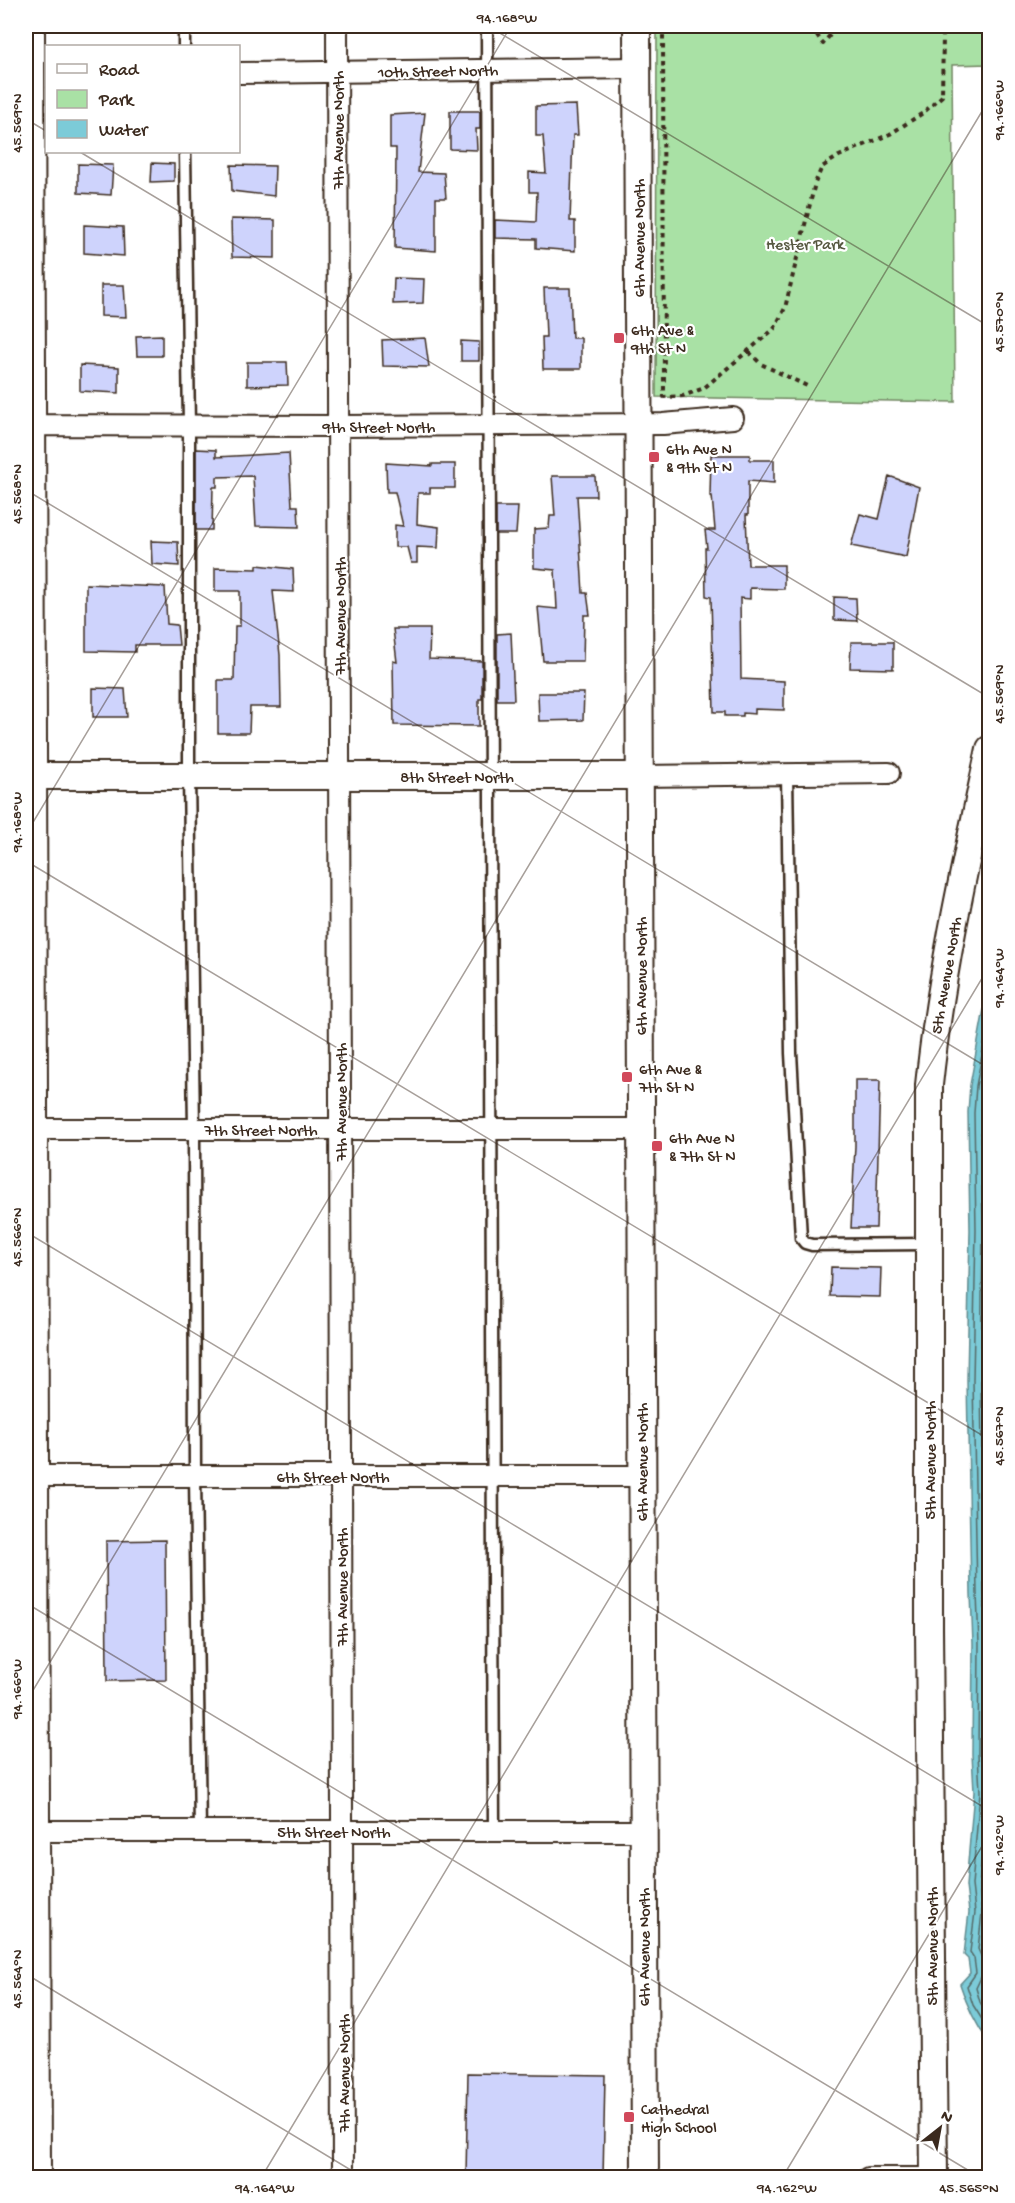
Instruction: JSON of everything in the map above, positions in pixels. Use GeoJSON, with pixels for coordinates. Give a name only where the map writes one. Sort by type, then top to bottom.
{"type":"FeatureCollection","features":[{"type":"Feature","properties":{"kind":"street"},"geometry":{"type":"LineString","coordinates":[[34,26],[30,424],[32,1831],[40,2178]]}},
{"type":"Feature","properties":{"kind":"street","name":"7th Avenue North"},"geometry":{"type":"LineString","coordinates":[[337,26],[343,2178]]}},
{"type":"Feature","properties":{"kind":"street","name":"6th Avenue North"},"geometry":{"type":"LineString","coordinates":[[638,26],[642,1831],[645,2178]]}},
{"type":"Feature","properties":{"kind":"street","name":"10th Street North"},"geometry":{"type":"LineString","coordinates":[[240,73],[638,68]]}},
{"type":"Feature","properties":{"kind":"street","name":"9th Street North"},"geometry":{"type":"LineString","coordinates":[[30,424],[338,426],[638,424],[733,418]]}},
{"type":"Feature","properties":{"kind":"street","name":"5th Avenue North"},"geometry":{"type":"LineString","coordinates":[[934,2177],[929,1628],[929,1085],[935,1024],[948,945],[990,749]]}},
{"type":"Feature","properties":{"kind":"street","name":"8th Street North"},"geometry":{"type":"LineString","coordinates":[[31,776],[639,776],[889,773]]}},
{"type":"Feature","properties":{"kind":"street","name":"7th Street North"},"geometry":{"type":"LineString","coordinates":[[31,1129],[640,1129]]}},
{"type":"Feature","properties":{"kind":"street","name":"6th Street North"},"geometry":{"type":"LineString","coordinates":[[32,1476],[641,1476]]}},
{"type":"Feature","properties":{"kind":"street","name":"5th Street North"},"geometry":{"type":"LineString","coordinates":[[32,1831],[642,1831]]}},
{"type":"Feature","properties":{"kind":"street"},"geometry":{"type":"LineString","coordinates":[[868,2178],[934,2177]]}},
{"type":"Feature","properties":{"kind":"lane"},"geometry":{"type":"LineString","coordinates":[[184,26],[184,45]]}},
{"type":"Feature","properties":{"kind":"lane"},"geometry":{"type":"LineString","coordinates":[[487,26],[494,1831]]}},
{"type":"Feature","properties":{"kind":"lane"},"geometry":{"type":"LineString","coordinates":[[185,153],[189,425],[189,776],[194,1129],[195,1476],[200,1831]]}},
{"type":"Feature","properties":{"kind":"lane"},"geometry":{"type":"LineString","coordinates":[[787,774],[791,1053],[801,1238],[805,1243],[812,1245],[929,1244]]}},
{"type":"Feature","properties":{"kind":"path"},"geometry":{"type":"LineString","coordinates":[[663,26],[663,397],[683,396],[704,388],[774,329],[785,308],[815,183],[822,167],[838,156],[890,134],[923,113],[942,96],[943,35],[933,26]]}},
{"type":"Feature","properties":{"kind":"path"},"geometry":{"type":"LineString","coordinates":[[814,26],[823,44],[837,26]]}},
{"type":"Feature","properties":{"kind":"path"},"geometry":{"type":"LineString","coordinates":[[749,352],[761,364],[807,386]]}},
{"type":"Feature","properties":{"kind":"green space","name":"Hester Park"},"geometry":{"type":"Polygon","coordinates":[[[657,26],[989,26],[989,64],[952,65],[955,402],[656,397],[657,26]]]}},
{"type":"Feature","properties":{"kind":"water"},"geometry":{"type":"Polygon","coordinates":[[[989,982],[989,2042],[972,2014],[960,1984],[970,1973],[968,1959],[964,1955],[969,1912],[966,1886],[974,1792],[967,1380],[970,1230],[968,1112],[970,1085],[989,982]]]}},
{"type":"Feature","properties":{"kind":"building"},"geometry":{"type":"Polygon","coordinates":[[[576,105],[578,135],[573,135],[570,221],[575,221],[575,251],[536,248],[536,239],[495,238],[495,220],[536,222],[537,192],[529,192],[529,172],[546,173],[543,136],[536,136],[536,106],[576,105]]]}},
{"type":"Feature","properties":{"kind":"building"},"geometry":{"type":"Polygon","coordinates":[[[450,111],[480,111],[480,129],[476,129],[477,150],[450,149],[450,111]]]}},
{"type":"Feature","properties":{"kind":"building"},"geometry":{"type":"Polygon","coordinates":[[[425,113],[418,172],[444,173],[446,198],[436,198],[436,251],[395,248],[396,148],[390,148],[390,115],[425,113]]]}},
{"type":"Feature","properties":{"kind":"building"},"geometry":{"type":"Polygon","coordinates":[[[152,163],[174,164],[174,181],[151,182],[152,163]]]}},
{"type":"Feature","properties":{"kind":"building"},"geometry":{"type":"Polygon","coordinates":[[[78,164],[113,165],[111,195],[78,193],[78,164]]]}},
{"type":"Feature","properties":{"kind":"building"},"geometry":{"type":"Polygon","coordinates":[[[231,165],[275,166],[274,196],[232,191],[231,165]]]}},
{"type":"Feature","properties":{"kind":"building"},"geometry":{"type":"Polygon","coordinates":[[[231,219],[275,220],[275,258],[232,257],[231,219]]]}},
{"type":"Feature","properties":{"kind":"building"},"geometry":{"type":"Polygon","coordinates":[[[84,225],[123,227],[124,256],[84,253],[84,225]]]}},
{"type":"Feature","properties":{"kind":"building"},"geometry":{"type":"Polygon","coordinates":[[[394,278],[424,279],[423,303],[393,304],[394,278]]]}},
{"type":"Feature","properties":{"kind":"building"},"geometry":{"type":"Polygon","coordinates":[[[101,285],[124,285],[126,317],[101,316],[101,285]]]}},
{"type":"Feature","properties":{"kind":"building"},"geometry":{"type":"Polygon","coordinates":[[[544,288],[570,288],[572,338],[581,338],[581,369],[543,369],[542,337],[546,337],[544,288]]]}},
{"type":"Feature","properties":{"kind":"building"},"geometry":{"type":"Polygon","coordinates":[[[162,335],[162,356],[137,356],[136,336],[162,335]]]}},
{"type":"Feature","properties":{"kind":"building"},"geometry":{"type":"Polygon","coordinates":[[[425,338],[429,367],[383,366],[382,340],[425,338]]]}},
{"type":"Feature","properties":{"kind":"building"},"geometry":{"type":"Polygon","coordinates":[[[461,341],[479,342],[479,361],[461,361],[461,341]]]}},
{"type":"Feature","properties":{"kind":"building"},"geometry":{"type":"Polygon","coordinates":[[[247,362],[287,362],[288,385],[247,386],[247,362]]]}},
{"type":"Feature","properties":{"kind":"building"},"geometry":{"type":"Polygon","coordinates":[[[80,365],[119,367],[119,393],[80,391],[80,365]]]}},
{"type":"Feature","properties":{"kind":"building"},"geometry":{"type":"Polygon","coordinates":[[[196,449],[216,450],[216,457],[289,453],[292,506],[298,506],[299,527],[256,526],[253,476],[217,477],[217,487],[213,487],[212,530],[196,530],[196,449]]]}},
{"type":"Feature","properties":{"kind":"building"},"geometry":{"type":"Polygon","coordinates":[[[711,455],[750,455],[750,460],[774,460],[774,483],[748,481],[748,515],[746,515],[748,565],[784,565],[784,589],[750,588],[750,599],[740,598],[741,679],[784,681],[784,710],[755,709],[755,714],[743,713],[743,716],[725,716],[725,712],[714,712],[711,597],[706,596],[705,548],[707,548],[705,530],[715,530],[712,496],[710,496],[711,455]]]}},
{"type":"Feature","properties":{"kind":"building"},"geometry":{"type":"Polygon","coordinates":[[[386,463],[432,466],[432,464],[455,464],[455,488],[430,488],[430,493],[418,493],[417,524],[439,527],[438,548],[417,547],[417,563],[411,563],[407,547],[395,547],[395,525],[403,526],[395,492],[387,492],[386,463]]]}},
{"type":"Feature","properties":{"kind":"building"},"geometry":{"type":"Polygon","coordinates":[[[552,476],[595,476],[596,496],[577,496],[583,593],[587,593],[590,615],[584,615],[583,661],[543,661],[538,607],[557,609],[555,570],[534,568],[534,529],[549,528],[550,516],[555,516],[552,476]]]}},
{"type":"Feature","properties":{"kind":"building"},"geometry":{"type":"Polygon","coordinates":[[[889,476],[919,487],[906,557],[851,546],[860,514],[879,519],[889,476]]]}},
{"type":"Feature","properties":{"kind":"building"},"geometry":{"type":"Polygon","coordinates":[[[496,507],[518,507],[516,534],[496,534],[496,507]]]}},
{"type":"Feature","properties":{"kind":"building"},"geometry":{"type":"Polygon","coordinates":[[[151,541],[178,542],[179,566],[152,564],[151,541]]]}},
{"type":"Feature","properties":{"kind":"building"},"geometry":{"type":"Polygon","coordinates":[[[257,565],[293,569],[294,592],[273,591],[280,655],[281,707],[250,707],[249,733],[218,733],[218,680],[234,680],[235,626],[240,626],[240,591],[215,591],[215,568],[257,569],[257,565]]]}},
{"type":"Feature","properties":{"kind":"building"},"geometry":{"type":"Polygon","coordinates":[[[86,584],[165,587],[167,624],[177,625],[179,645],[135,645],[135,652],[86,651],[86,584]]]}},
{"type":"Feature","properties":{"kind":"building"},"geometry":{"type":"Polygon","coordinates":[[[834,597],[856,598],[857,621],[834,620],[834,597]]]}},
{"type":"Feature","properties":{"kind":"building"},"geometry":{"type":"Polygon","coordinates":[[[393,629],[430,629],[429,659],[482,661],[479,726],[394,725],[393,661],[397,662],[393,629]]]}},
{"type":"Feature","properties":{"kind":"building"},"geometry":{"type":"Polygon","coordinates":[[[511,633],[514,700],[497,700],[497,634],[511,633]]]}},
{"type":"Feature","properties":{"kind":"building"},"geometry":{"type":"Polygon","coordinates":[[[851,642],[893,642],[893,669],[850,668],[851,642]]]}},
{"type":"Feature","properties":{"kind":"building"},"geometry":{"type":"Polygon","coordinates":[[[93,688],[125,689],[127,717],[93,717],[93,688]]]}},
{"type":"Feature","properties":{"kind":"building"},"geometry":{"type":"Polygon","coordinates":[[[538,693],[584,693],[583,720],[539,721],[538,693]]]}},
{"type":"Feature","properties":{"kind":"building"},"geometry":{"type":"Polygon","coordinates":[[[855,1080],[880,1080],[876,1228],[851,1228],[855,1080]]]}},
{"type":"Feature","properties":{"kind":"building"},"geometry":{"type":"Polygon","coordinates":[[[831,1267],[881,1268],[880,1297],[830,1296],[831,1267]]]}},
{"type":"Feature","properties":{"kind":"building"},"geometry":{"type":"Polygon","coordinates":[[[165,1540],[166,1680],[107,1681],[106,1541],[165,1540]]]}},
{"type":"Feature","properties":{"kind":"building"},"geometry":{"type":"Polygon","coordinates":[[[468,2073],[605,2075],[603,2178],[466,2175],[468,2073]]]}},
{"type":"Feature","properties":{"kind":"place","name":"6th Ave & 9th St N"},"geometry":{"type":"Point","coordinates":[619,338]}},
{"type":"Feature","properties":{"kind":"place","name":"6th Ave N & 9th St N"},"geometry":{"type":"Point","coordinates":[654,457]}},
{"type":"Feature","properties":{"kind":"place","name":"6th Ave & 7th St N"},"geometry":{"type":"Point","coordinates":[627,1077]}},
{"type":"Feature","properties":{"kind":"place","name":"6th Ave N & 7th St N"},"geometry":{"type":"Point","coordinates":[657,1146]}},
{"type":"Feature","properties":{"kind":"place","name":"Cathedral High School"},"geometry":{"type":"Point","coordinates":[629,2117]}}]}
